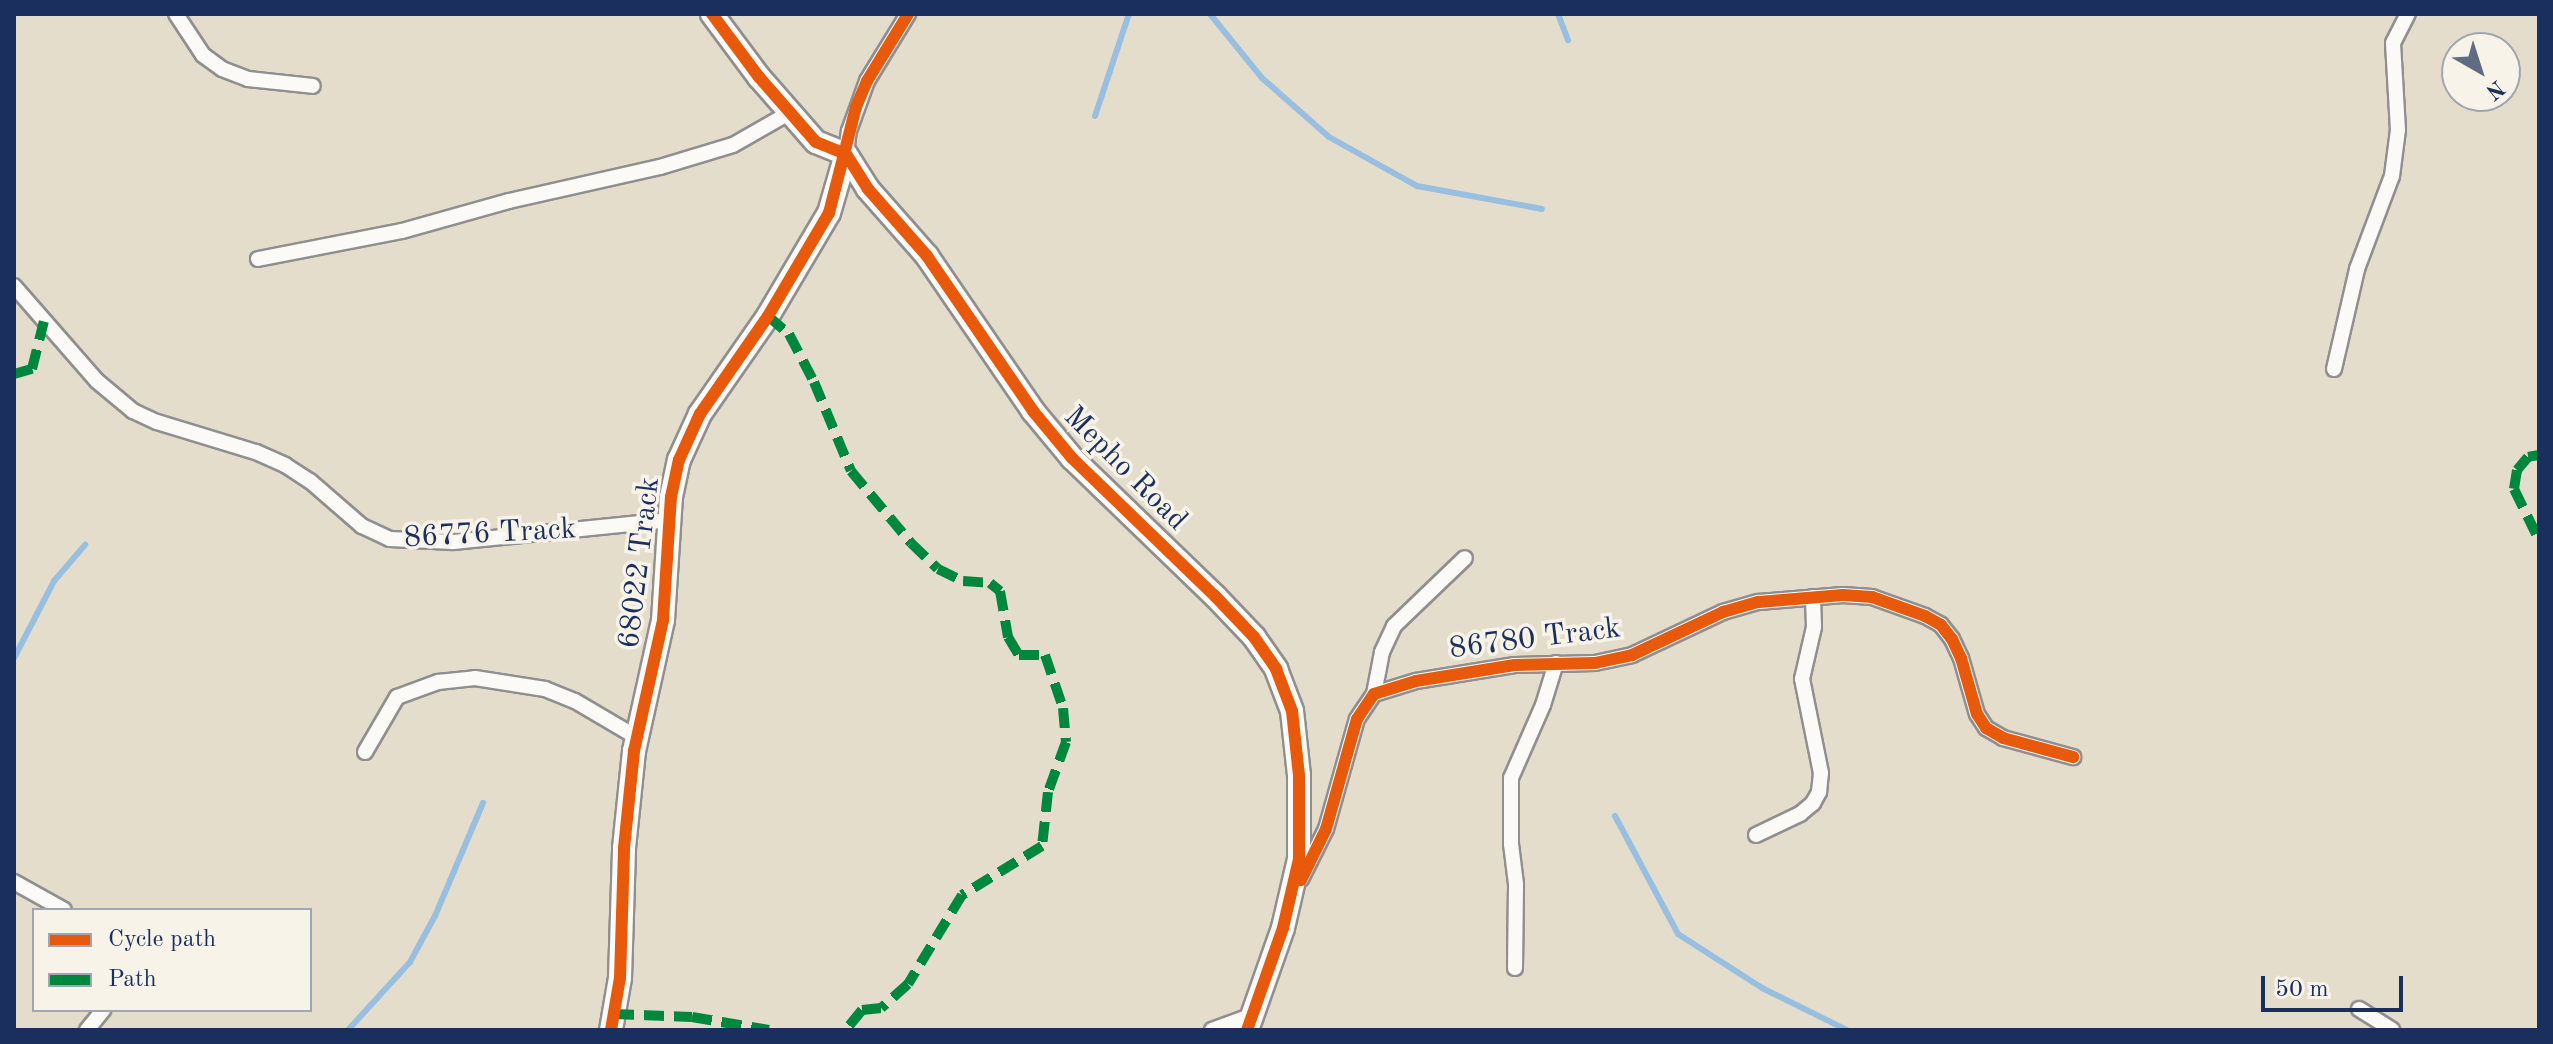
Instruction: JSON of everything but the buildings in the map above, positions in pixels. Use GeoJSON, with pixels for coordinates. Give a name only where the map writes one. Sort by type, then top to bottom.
{"type":"FeatureCollection","features":[{"type":"Feature","properties":{"kind":"street"},"geometry":{"type":"LineString","coordinates":[[176,14],[203,55],[222,69],[248,79],[313,86]]}},
{"type":"Feature","properties":{"kind":"street"},"geometry":{"type":"LineString","coordinates":[[712,14],[789,113],[816,142],[846,154]]}},
{"type":"Feature","properties":{"kind":"street","name":"68022 Track"},"geometry":{"type":"LineString","coordinates":[[611,1030],[620,978],[624,848],[636,737],[663,620],[675,477],[687,438],[812,244],[837,192],[849,131],[867,81],[908,14]]}},
{"type":"Feature","properties":{"kind":"street"},"geometry":{"type":"LineString","coordinates":[[2334,369],[2357,269],[2394,164],[2398,130],[2393,43],[2408,14]]}},
{"type":"Feature","properties":{"kind":"street"},"geometry":{"type":"LineString","coordinates":[[258,259],[402,231],[509,201],[660,167],[733,145],[789,113]]}},
{"type":"Feature","properties":{"kind":"street","name":"Mepho Road"},"geometry":{"type":"LineString","coordinates":[[846,154],[868,189],[927,256],[1033,411],[1072,458],[1215,596],[1254,637],[1276,669],[1292,711],[1299,775],[1299,859],[1293,894],[1249,1023]]}},
{"type":"Feature","properties":{"kind":"street","name":"86776 Track"},"geometry":{"type":"LineString","coordinates":[[14,286],[97,381],[133,411],[157,422],[256,452],[285,465],[310,481],[362,526],[390,539],[453,542],[670,520]]}},
{"type":"Feature","properties":{"kind":"street"},"geometry":{"type":"LineString","coordinates":[[1293,894],[1323,837],[1357,719],[1374,694],[1374,676],[1394,626],[1465,558]]}},
{"type":"Feature","properties":{"kind":"street"},"geometry":{"type":"LineString","coordinates":[[1756,835],[1800,814],[1813,803],[1819,792],[1821,773],[1802,679],[1814,627],[1813,597]]}},
{"type":"Feature","properties":{"kind":"street","name":"86780 Track"},"geometry":{"type":"LineString","coordinates":[[1374,694],[1416,681],[1556,663],[1595,663],[1632,655],[1723,612],[1759,602],[1813,597],[1872,597],[1933,620],[1952,639],[1961,658],[1977,714],[1986,728],[2003,738],[2073,757]]}},
{"type":"Feature","properties":{"kind":"street"},"geometry":{"type":"LineString","coordinates":[[1515,968],[1516,884],[1510,830],[1511,778],[1543,705],[1556,663]]}},
{"type":"Feature","properties":{"kind":"street"},"geometry":{"type":"LineString","coordinates":[[365,752],[397,697],[438,682],[475,678],[545,689],[575,701],[636,737]]}},
{"type":"Feature","properties":{"kind":"street"},"geometry":{"type":"LineString","coordinates":[[14,882],[60,908]]}},
{"type":"Feature","properties":{"kind":"street"},"geometry":{"type":"LineString","coordinates":[[2359,1009],[2392,1030]]}},
{"type":"Feature","properties":{"kind":"street"},"geometry":{"type":"LineString","coordinates":[[87,1030],[101,1012]]}},
{"type":"Feature","properties":{"kind":"street"},"geometry":{"type":"LineString","coordinates":[[1212,1030],[1249,1023]]}},
{"type":"Feature","properties":{"kind":"waterway"},"geometry":{"type":"LineString","coordinates":[[1095,116],[1129,14]]}},
{"type":"Feature","properties":{"kind":"waterway"},"geometry":{"type":"LineString","coordinates":[[1210,14],[1262,78],[1329,137],[1417,186],[1542,209]]}},
{"type":"Feature","properties":{"kind":"waterway"},"geometry":{"type":"LineString","coordinates":[[1558,14],[1568,40]]}},
{"type":"Feature","properties":{"kind":"waterway"},"geometry":{"type":"LineString","coordinates":[[14,658],[54,581],[85,545]]}},
{"type":"Feature","properties":{"kind":"waterway"},"geometry":{"type":"LineString","coordinates":[[348,1030],[410,962],[435,916],[483,803]]}},
{"type":"Feature","properties":{"kind":"waterway"},"geometry":{"type":"LineString","coordinates":[[1615,816],[1678,934],[1762,988],[1847,1030]]}},
{"type":"Feature","properties":{"kind":"marked path"},"geometry":{"type":"LineString","coordinates":[[768,316],[789,334],[814,382],[851,471],[911,543],[938,569],[963,581],[990,583],[1000,591],[1008,637],[1019,655],[1045,655],[1063,708],[1066,742],[1048,792],[1042,846],[962,895],[908,984],[881,1008],[862,1010],[846,1030]]}},
{"type":"Feature","properties":{"kind":"marked path"},"geometry":{"type":"LineString","coordinates":[[14,374],[32,369],[44,321]]}},
{"type":"Feature","properties":{"kind":"marked path"},"geometry":{"type":"LineString","coordinates":[[2539,455],[2528,457],[2517,470],[2514,489],[2539,540]]}},
{"type":"Feature","properties":{"kind":"marked path"},"geometry":{"type":"LineString","coordinates":[[614,1014],[692,1017],[769,1030]]}},
{"type":"Feature","properties":{"kind":"cycle path"},"geometry":{"type":"LineString","coordinates":[[712,14],[759,77],[816,142],[846,154],[868,189],[927,256],[1033,411],[1072,458],[1215,596],[1254,637],[1276,669],[1292,711],[1299,775],[1299,859],[1283,928],[1247,1030]]}},
{"type":"Feature","properties":{"kind":"cycle path"},"geometry":{"type":"LineString","coordinates":[[611,1030],[620,978],[624,848],[634,751],[663,620],[671,497],[679,460],[700,414],[768,316],[829,213],[856,107],[867,81],[908,14]]}},
{"type":"Feature","properties":{"kind":"cycle path"},"geometry":{"type":"LineString","coordinates":[[1301,880],[1326,829],[1357,719],[1374,694],[1416,681],[1515,665],[1595,663],[1632,655],[1723,612],[1759,602],[1843,595],[1872,597],[1925,616],[1941,625],[1952,639],[1961,658],[1977,714],[1986,728],[2003,738],[2073,757]]}}]}
